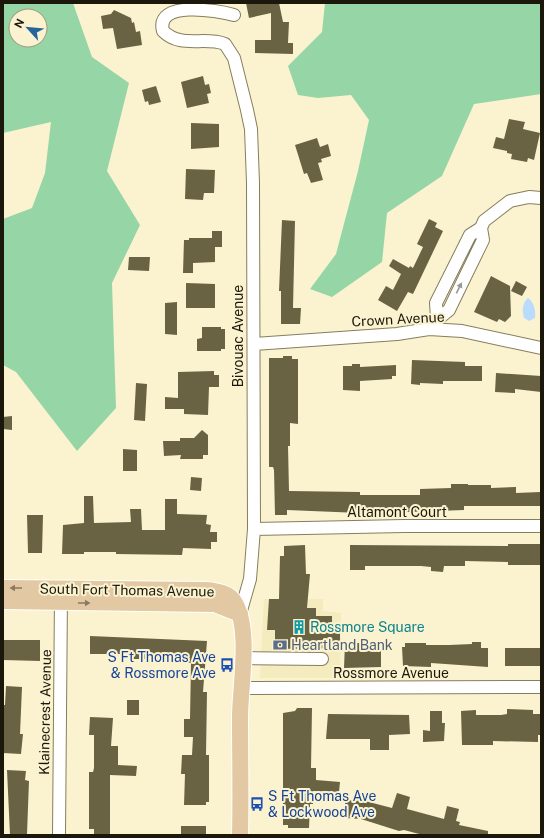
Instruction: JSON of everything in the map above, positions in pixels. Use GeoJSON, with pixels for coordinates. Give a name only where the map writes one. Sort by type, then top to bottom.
{"type":"FeatureCollection","features":[{"type":"Feature","properties":{"kind":"main road","name":"South Fort Thomas Avenue"},"geometry":{"type":"LineString","coordinates":[[3,588],[61,596]]}},
{"type":"Feature","properties":{"kind":"main road","name":"South Fort Thomas Avenue"},"geometry":{"type":"LineString","coordinates":[[3,601],[61,596],[218,591],[229,596],[235,602],[243,627],[240,835]]}},
{"type":"Feature","properties":{"kind":"street","name":"Bivouac Avenue"},"geometry":{"type":"LineString","coordinates":[[234,15],[213,9],[186,7],[172,10],[166,15],[161,23],[163,31],[175,40],[186,42],[220,42],[225,44],[234,58],[241,82],[251,137],[254,344],[254,529],[250,579],[240,614]]}},
{"type":"Feature","properties":{"kind":"street"},"geometry":{"type":"LineString","coordinates":[[429,329],[437,318],[448,310],[483,240],[482,225],[510,201],[529,197],[541,198]]}},
{"type":"Feature","properties":{"kind":"street","name":"Crown Avenue"},"geometry":{"type":"LineString","coordinates":[[254,344],[397,334],[429,329],[462,331],[541,348]]}},
{"type":"Feature","properties":{"kind":"street","name":"Altamont Court"},"geometry":{"type":"LineString","coordinates":[[254,529],[404,526],[541,526]]}},
{"type":"Feature","properties":{"kind":"street","name":"Klainecrest Avenue"},"geometry":{"type":"LineString","coordinates":[[59,835],[61,596]]}},
{"type":"Feature","properties":{"kind":"street"},"geometry":{"type":"LineString","coordinates":[[242,658],[322,659]]}},
{"type":"Feature","properties":{"kind":"street","name":"Rossmore Avenue"},"geometry":{"type":"LineString","coordinates":[[242,688],[541,687]]}},
{"type":"Feature","properties":{"kind":"shaded area"},"geometry":{"type":"Polygon","coordinates":[[[264,599],[323,599],[323,611],[341,613],[340,678],[260,678],[264,599]]]}},
{"type":"Feature","properties":{"kind":"green space"},"geometry":{"type":"Polygon","coordinates":[[[3,3],[73,3],[92,57],[129,83],[107,171],[140,225],[112,283],[116,408],[77,451],[16,372],[3,365],[3,219],[32,208],[45,173],[51,122],[3,133],[3,3]]]}},
{"type":"Feature","properties":{"kind":"green space"},"geometry":{"type":"Polygon","coordinates":[[[325,3],[541,3],[541,94],[474,104],[442,176],[387,213],[382,262],[332,297],[310,289],[336,254],[358,171],[369,120],[351,95],[318,98],[298,95],[288,66],[322,32],[325,3]]]}},
{"type":"Feature","properties":{"kind":"water"},"geometry":{"type":"Polygon","coordinates":[[[528,298],[533,304],[535,312],[535,318],[529,321],[524,318],[523,310],[525,302],[528,298]]]}},
{"type":"Feature","properties":{"kind":"building"},"geometry":{"type":"Polygon","coordinates":[[[246,3],[279,3],[283,22],[289,22],[288,43],[293,43],[293,54],[255,53],[255,40],[271,40],[271,13],[249,18],[246,3]]]}},
{"type":"Feature","properties":{"kind":"building"},"geometry":{"type":"Polygon","coordinates":[[[114,10],[131,18],[132,23],[134,22],[136,32],[140,31],[142,45],[117,49],[113,28],[103,29],[101,16],[111,14],[114,10]]]}},
{"type":"Feature","properties":{"kind":"building"},"geometry":{"type":"Polygon","coordinates":[[[203,76],[205,85],[209,84],[211,93],[207,94],[209,103],[187,108],[181,82],[203,76]]]}},
{"type":"Feature","properties":{"kind":"building"},"geometry":{"type":"Polygon","coordinates":[[[156,86],[161,102],[149,105],[148,101],[145,102],[142,90],[156,86]]]}},
{"type":"Feature","properties":{"kind":"building"},"geometry":{"type":"Polygon","coordinates":[[[509,119],[525,122],[523,129],[540,133],[534,160],[528,158],[527,162],[511,159],[512,154],[507,153],[507,151],[493,148],[496,137],[504,139],[509,119]]]}},
{"type":"Feature","properties":{"kind":"building"},"geometry":{"type":"Polygon","coordinates":[[[191,123],[219,124],[219,147],[191,149],[191,123]]]}},
{"type":"Feature","properties":{"kind":"building"},"geometry":{"type":"Polygon","coordinates":[[[317,138],[320,147],[328,144],[331,156],[321,159],[322,162],[318,163],[323,180],[311,183],[307,173],[304,174],[295,145],[317,138]]]}},
{"type":"Feature","properties":{"kind":"building"},"geometry":{"type":"Polygon","coordinates":[[[186,169],[215,170],[214,193],[204,193],[203,200],[185,199],[186,169]]]}},
{"type":"Feature","properties":{"kind":"building"},"geometry":{"type":"Polygon","coordinates":[[[429,219],[437,223],[435,227],[443,231],[413,294],[408,292],[397,311],[378,300],[386,286],[393,290],[401,274],[389,266],[393,259],[409,268],[410,266],[413,268],[423,247],[417,244],[429,219]]]}},
{"type":"Feature","properties":{"kind":"building"},"geometry":{"type":"Polygon","coordinates":[[[282,220],[295,221],[293,308],[301,308],[300,324],[281,324],[281,291],[279,291],[282,220]]]}},
{"type":"Feature","properties":{"kind":"building"},"geometry":{"type":"Polygon","coordinates":[[[212,231],[222,231],[222,247],[215,247],[215,262],[193,263],[193,273],[183,273],[184,240],[189,240],[189,238],[212,238],[212,231]]]}},
{"type":"Feature","properties":{"kind":"building"},"geometry":{"type":"Polygon","coordinates":[[[129,257],[150,257],[149,271],[128,270],[129,257]]]}},
{"type":"Feature","properties":{"kind":"building"},"geometry":{"type":"Polygon","coordinates":[[[491,276],[510,286],[511,316],[505,322],[499,319],[497,322],[474,312],[491,276]]]}},
{"type":"Feature","properties":{"kind":"building"},"geometry":{"type":"Polygon","coordinates":[[[516,281],[527,287],[522,296],[511,291],[516,281]]]}},
{"type":"Feature","properties":{"kind":"building"},"geometry":{"type":"Polygon","coordinates":[[[186,283],[215,284],[215,308],[186,308],[186,283]]]}},
{"type":"Feature","properties":{"kind":"building"},"geometry":{"type":"Polygon","coordinates":[[[177,302],[177,335],[165,334],[165,303],[177,302]]]}},
{"type":"Feature","properties":{"kind":"building"},"geometry":{"type":"Polygon","coordinates":[[[202,327],[221,327],[221,329],[225,329],[225,349],[221,349],[221,351],[197,351],[197,339],[202,338],[202,327]]]}},
{"type":"Feature","properties":{"kind":"building"},"geometry":{"type":"Polygon","coordinates":[[[283,356],[292,356],[292,359],[298,359],[298,424],[290,423],[290,446],[288,446],[289,491],[360,492],[360,495],[420,495],[420,489],[451,488],[451,484],[491,485],[491,488],[516,487],[516,493],[540,492],[540,506],[464,506],[464,510],[409,512],[399,512],[399,508],[377,508],[378,511],[360,513],[287,510],[287,515],[275,515],[274,470],[273,467],[269,467],[269,358],[283,358],[283,356]]]}},
{"type":"Feature","properties":{"kind":"building"},"geometry":{"type":"Polygon","coordinates":[[[412,360],[465,362],[465,366],[482,366],[482,381],[443,381],[443,384],[411,384],[412,360]]]}},
{"type":"Feature","properties":{"kind":"building"},"geometry":{"type":"Polygon","coordinates":[[[352,364],[360,364],[360,367],[396,365],[396,376],[392,376],[392,379],[360,381],[360,391],[343,390],[343,366],[352,366],[352,364]]]}},
{"type":"Feature","properties":{"kind":"building"},"geometry":{"type":"Polygon","coordinates":[[[214,371],[214,375],[219,375],[219,387],[209,387],[208,415],[184,414],[184,409],[165,409],[165,397],[178,398],[178,372],[214,371]]]}},
{"type":"Feature","properties":{"kind":"building"},"geometry":{"type":"Polygon","coordinates":[[[496,373],[541,376],[541,392],[515,389],[515,393],[495,392],[496,373]]]}},
{"type":"Feature","properties":{"kind":"building"},"geometry":{"type":"Polygon","coordinates":[[[136,383],[147,384],[145,421],[134,420],[136,383]]]}},
{"type":"Feature","properties":{"kind":"building"},"geometry":{"type":"Polygon","coordinates":[[[12,416],[12,430],[3,429],[3,417],[12,416]]]}},
{"type":"Feature","properties":{"kind":"building"},"geometry":{"type":"Polygon","coordinates":[[[202,430],[208,435],[208,455],[203,455],[203,459],[180,459],[181,455],[164,456],[163,441],[180,441],[180,438],[194,438],[202,430]]]}},
{"type":"Feature","properties":{"kind":"building"},"geometry":{"type":"Polygon","coordinates":[[[123,449],[137,450],[137,471],[123,471],[123,449]]]}},
{"type":"Feature","properties":{"kind":"building"},"geometry":{"type":"Polygon","coordinates":[[[191,477],[202,478],[201,491],[190,490],[191,477]]]}},
{"type":"Feature","properties":{"kind":"building"},"geometry":{"type":"Polygon","coordinates":[[[84,496],[93,496],[94,523],[131,522],[130,509],[141,509],[142,530],[165,530],[165,499],[177,499],[177,514],[207,515],[206,524],[211,525],[210,532],[217,532],[217,542],[211,542],[211,549],[183,548],[182,555],[116,554],[116,552],[62,554],[63,525],[84,523],[84,496]]]}},
{"type":"Feature","properties":{"kind":"building"},"geometry":{"type":"Polygon","coordinates":[[[27,515],[43,515],[42,553],[28,553],[27,515]]]}},
{"type":"Feature","properties":{"kind":"building"},"geometry":{"type":"Polygon","coordinates":[[[508,544],[541,544],[541,565],[508,565],[508,562],[465,561],[465,566],[444,566],[443,572],[431,571],[431,567],[421,566],[365,566],[365,570],[350,570],[350,545],[508,546],[508,544]]]}},
{"type":"Feature","properties":{"kind":"building","name":"Rossmore Square"},"geometry":{"type":"Polygon","coordinates":[[[305,545],[306,574],[310,574],[307,608],[316,608],[316,616],[332,616],[332,630],[340,630],[340,648],[275,649],[275,630],[267,630],[269,599],[279,599],[280,556],[284,556],[284,546],[305,545]]]}},
{"type":"Feature","properties":{"kind":"building"},"geometry":{"type":"Polygon","coordinates":[[[90,636],[207,641],[203,692],[207,692],[206,755],[209,755],[209,802],[206,802],[206,805],[184,805],[185,774],[181,774],[182,755],[192,755],[193,737],[184,737],[184,719],[190,719],[191,663],[184,662],[184,656],[163,656],[163,659],[127,659],[128,654],[90,654],[90,636]]]}},
{"type":"Feature","properties":{"kind":"building"},"geometry":{"type":"Polygon","coordinates":[[[3,640],[40,640],[40,661],[3,660],[3,640]]]}},
{"type":"Feature","properties":{"kind":"building"},"geometry":{"type":"Polygon","coordinates":[[[472,642],[481,642],[481,648],[488,648],[488,667],[431,663],[431,667],[403,666],[402,647],[405,647],[405,643],[449,645],[472,644],[472,642]]]}},
{"type":"Feature","properties":{"kind":"building"},"geometry":{"type":"Polygon","coordinates":[[[345,643],[375,643],[375,647],[381,647],[381,667],[344,668],[345,643]]]}},
{"type":"Feature","properties":{"kind":"building"},"geometry":{"type":"Polygon","coordinates":[[[505,648],[541,648],[541,666],[505,666],[505,648]]]}},
{"type":"Feature","properties":{"kind":"building"},"geometry":{"type":"Polygon","coordinates":[[[6,686],[22,687],[20,734],[23,734],[21,754],[3,753],[3,705],[5,705],[6,686]]]}},
{"type":"Feature","properties":{"kind":"building"},"geometry":{"type":"Polygon","coordinates":[[[127,700],[139,700],[139,715],[127,715],[127,700]]]}},
{"type":"Feature","properties":{"kind":"building"},"geometry":{"type":"Polygon","coordinates":[[[297,708],[312,708],[311,768],[316,768],[316,780],[340,782],[339,792],[313,791],[313,804],[310,804],[309,828],[288,828],[288,825],[283,825],[283,713],[295,711],[297,708]]]}},
{"type":"Feature","properties":{"kind":"building"},"geometry":{"type":"Polygon","coordinates":[[[507,709],[533,710],[533,714],[541,714],[541,735],[538,735],[538,742],[493,741],[493,745],[462,745],[461,711],[476,710],[476,715],[501,715],[507,714],[507,709]]]}},
{"type":"Feature","properties":{"kind":"building"},"geometry":{"type":"Polygon","coordinates":[[[430,711],[442,711],[442,723],[445,723],[444,741],[423,742],[423,730],[430,731],[430,711]]]}},
{"type":"Feature","properties":{"kind":"building"},"geometry":{"type":"Polygon","coordinates":[[[328,714],[409,715],[410,734],[389,735],[389,750],[370,750],[370,739],[326,739],[328,714]]]}},
{"type":"Feature","properties":{"kind":"building"},"geometry":{"type":"Polygon","coordinates":[[[90,717],[113,718],[111,746],[118,746],[118,765],[137,766],[136,776],[110,775],[110,835],[94,835],[94,829],[89,829],[89,772],[93,772],[94,768],[94,735],[89,735],[90,717]]]}},
{"type":"Feature","properties":{"kind":"building"},"geometry":{"type":"Polygon","coordinates":[[[7,770],[26,771],[25,780],[29,781],[27,834],[10,835],[7,770]]]}},
{"type":"Feature","properties":{"kind":"building"},"geometry":{"type":"Polygon","coordinates":[[[397,793],[410,797],[407,809],[444,819],[447,806],[459,809],[456,821],[460,822],[459,825],[488,831],[488,835],[423,835],[404,830],[399,831],[361,819],[345,818],[345,800],[365,801],[392,808],[397,793]]]}},
{"type":"Feature","properties":{"kind":"building"},"geometry":{"type":"Polygon","coordinates":[[[181,826],[206,826],[206,835],[181,835],[181,826]]]}},
{"type":"Feature","properties":{"kind":"place","name":"Rossmore Square"},"geometry":{"type":"Point","coordinates":[299,627]}},
{"type":"Feature","properties":{"kind":"place","name":"Heartland Bank"},"geometry":{"type":"Point","coordinates":[280,645]}},
{"type":"Feature","properties":{"kind":"place","name":"S Ft Thomas Ave & Rossmore Ave"},"geometry":{"type":"Point","coordinates":[227,665]}},
{"type":"Feature","properties":{"kind":"place","name":"S Ft Thomas Ave & Lockwood Ave"},"geometry":{"type":"Point","coordinates":[257,804]}}]}
